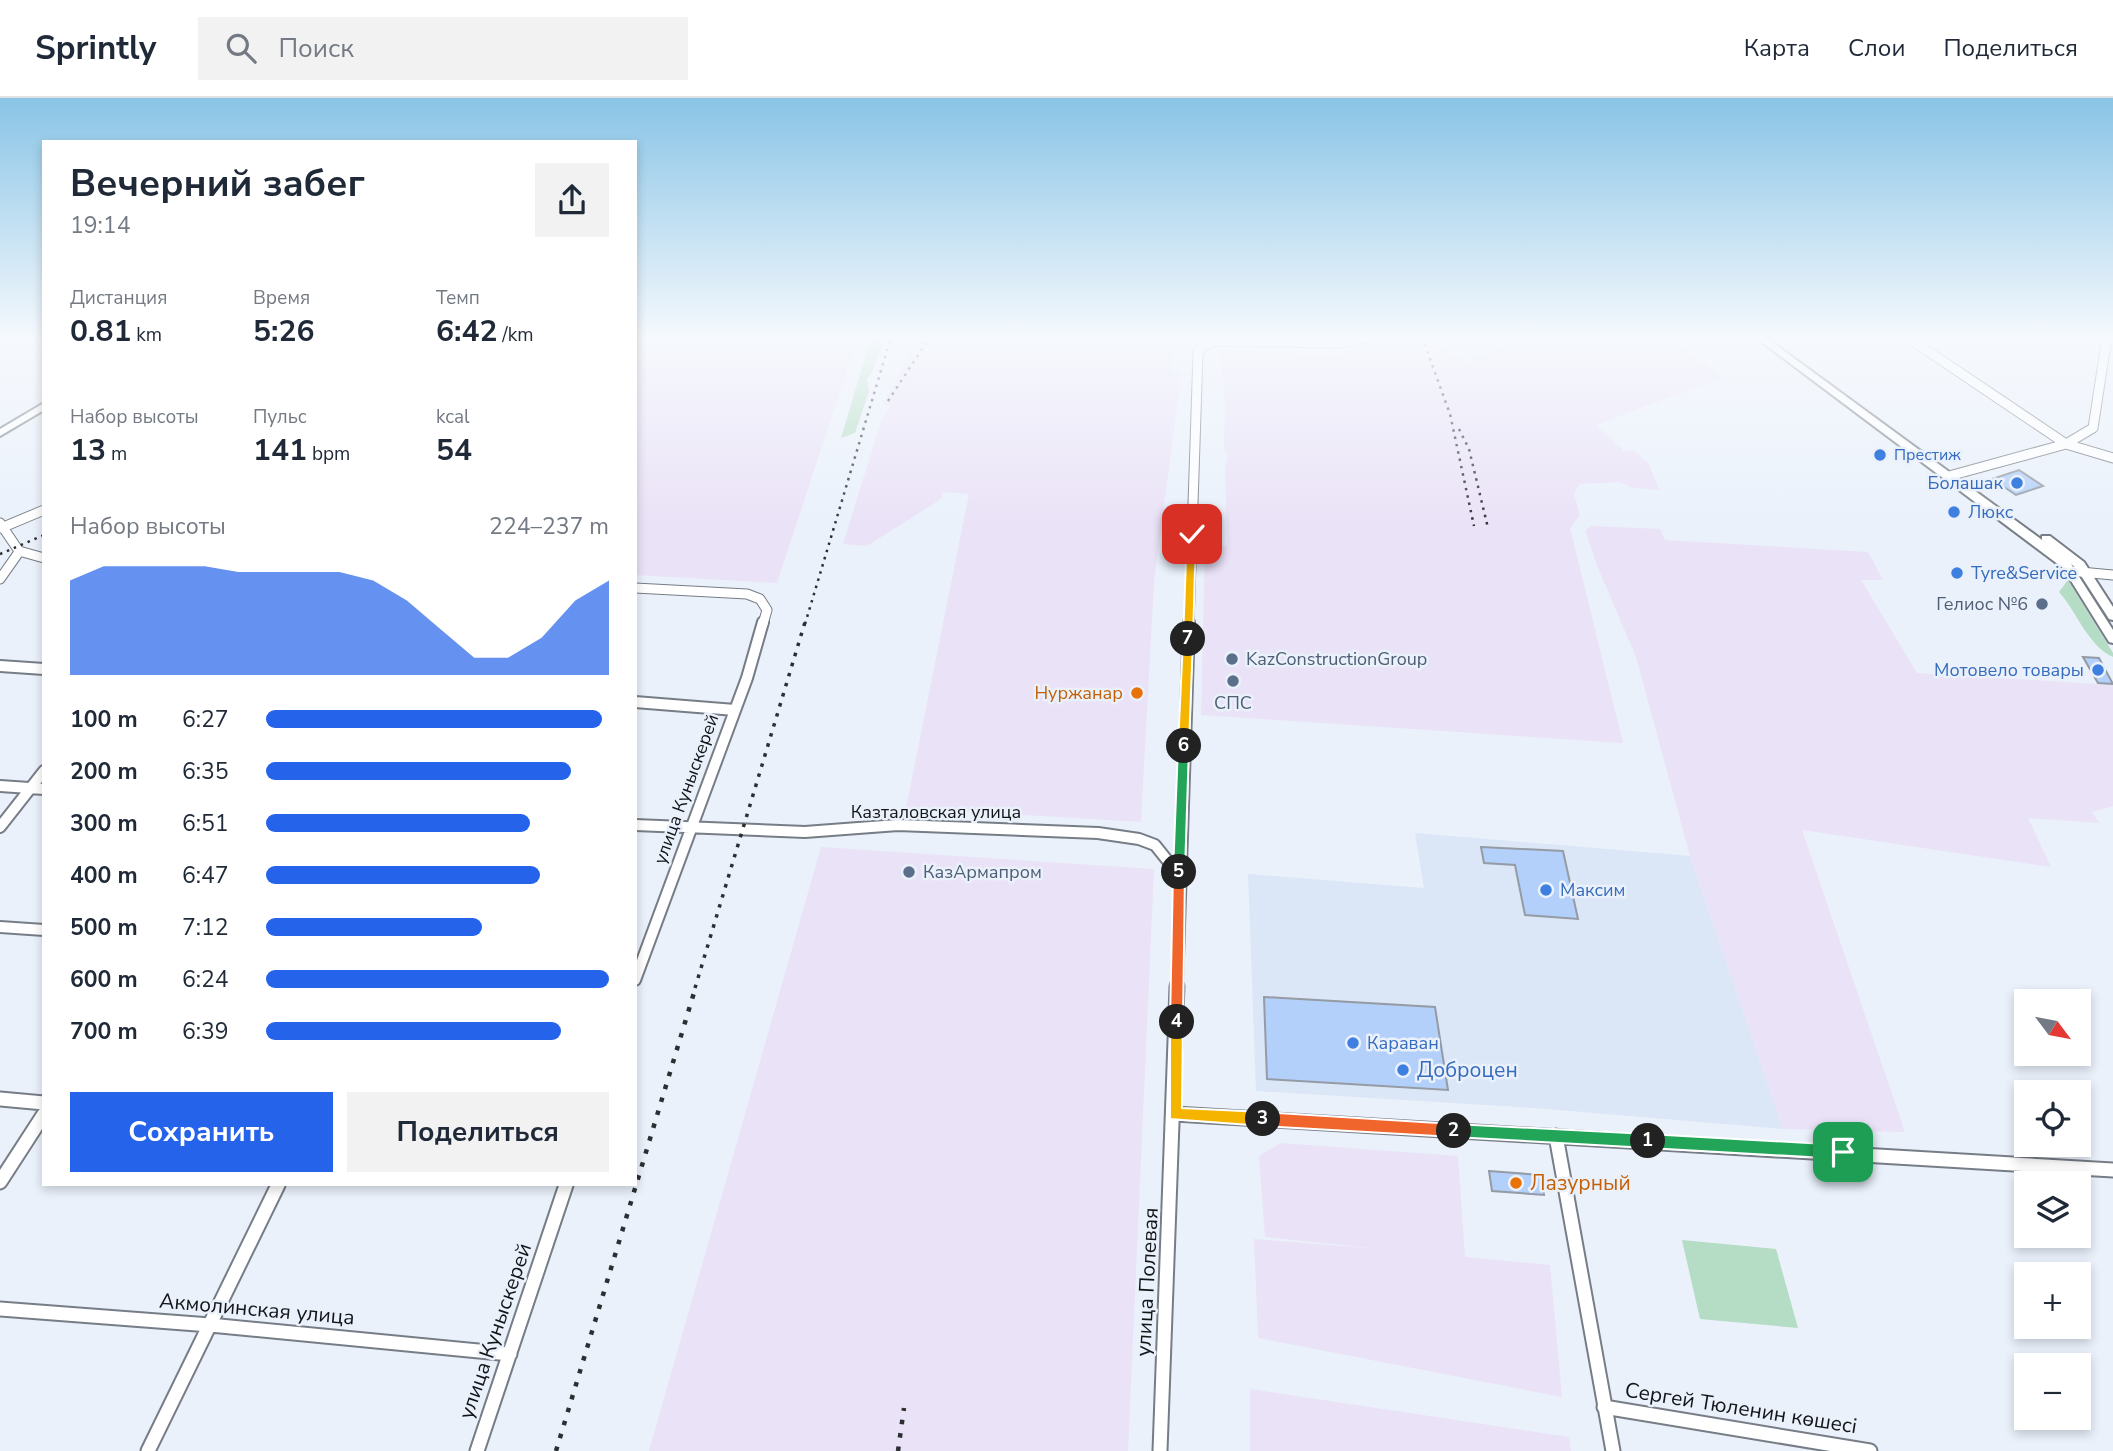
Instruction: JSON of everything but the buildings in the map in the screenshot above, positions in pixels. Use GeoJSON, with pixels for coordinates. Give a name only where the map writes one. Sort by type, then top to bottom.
{"type":"FeatureCollection","features":[{"type":"Feature","properties":{"kind":"main road"},"geometry":{"type":"LineString","coordinates":[[1848,400],[2068,554],[2085,572],[2113,616]]}},
{"type":"Feature","properties":{"kind":"main road"},"geometry":{"type":"LineString","coordinates":[[1855,400],[2049,550],[2070,571],[2113,639]]}},
{"type":"Feature","properties":{"kind":"main road"},"geometry":{"type":"LineString","coordinates":[[0,432],[42,407]]}},
{"type":"Feature","properties":{"kind":"street"},"geometry":{"type":"LineString","coordinates":[[1179,875],[1196,400]]}},
{"type":"Feature","properties":{"kind":"street"},"geometry":{"type":"LineString","coordinates":[[2001,400],[2066,444],[2113,458]]}},
{"type":"Feature","properties":{"kind":"street"},"geometry":{"type":"LineString","coordinates":[[1954,475],[2066,444],[2092,428],[2097,400]]}},
{"type":"Feature","properties":{"kind":"street"},"geometry":{"type":"LineString","coordinates":[[42,511],[2,526],[5,539],[19,552],[30,557],[42,558]]}},
{"type":"Feature","properties":{"kind":"street"},"geometry":{"type":"LineString","coordinates":[[0,579],[19,552]]}},
{"type":"Feature","properties":{"kind":"street"},"geometry":{"type":"LineString","coordinates":[[2070,571],[2113,575]]}},
{"type":"Feature","properties":{"kind":"street","name":"улица Куныскерей"},"geometry":{"type":"LineString","coordinates":[[637,588],[747,594],[760,599],[767,610],[735,710],[637,970]]}},
{"type":"Feature","properties":{"kind":"street"},"geometry":{"type":"LineString","coordinates":[[0,666],[42,669]]}},
{"type":"Feature","properties":{"kind":"street"},"geometry":{"type":"LineString","coordinates":[[637,702],[735,710]]}},
{"type":"Feature","properties":{"kind":"street"},"geometry":{"type":"LineString","coordinates":[[0,827],[42,773]]}},
{"type":"Feature","properties":{"kind":"street"},"geometry":{"type":"LineString","coordinates":[[0,786],[42,789]]}},
{"type":"Feature","properties":{"kind":"street","name":"Казталовская улица"},"geometry":{"type":"LineString","coordinates":[[637,825],[805,832],[898,825],[1098,833],[1139,839],[1156,845],[1179,875]]}},
{"type":"Feature","properties":{"kind":"street","name":"улица Полевая"},"geometry":{"type":"LineString","coordinates":[[1160,1451],[1175,1114],[1179,875]]}},
{"type":"Feature","properties":{"kind":"street"},"geometry":{"type":"LineString","coordinates":[[0,927],[42,930]]}},
{"type":"Feature","properties":{"kind":"street"},"geometry":{"type":"LineString","coordinates":[[0,1099],[42,1103]]}},
{"type":"Feature","properties":{"kind":"street"},"geometry":{"type":"LineString","coordinates":[[1175,1114],[2113,1170]]}},
{"type":"Feature","properties":{"kind":"street"},"geometry":{"type":"LineString","coordinates":[[0,1182],[42,1118]]}},
{"type":"Feature","properties":{"kind":"street"},"geometry":{"type":"LineString","coordinates":[[1556,1136],[1612,1451]]}},
{"type":"Feature","properties":{"kind":"street"},"geometry":{"type":"LineString","coordinates":[[148,1451],[278,1186]]}},
{"type":"Feature","properties":{"kind":"street","name":"улица Куныскерей"},"geometry":{"type":"LineString","coordinates":[[477,1451],[566,1186]]}},
{"type":"Feature","properties":{"kind":"street","name":"Акмолинская улица"},"geometry":{"type":"LineString","coordinates":[[0,1309],[210,1325],[510,1354]]}},
{"type":"Feature","properties":{"kind":"street","name":"Сергей Тюленин көшесі"},"geometry":{"type":"LineString","coordinates":[[1604,1407],[1870,1451]]}},
{"type":"Feature","properties":{"kind":"shaded area"},"geometry":{"type":"Polygon","coordinates":[[[637,400],[837,400],[777,583],[637,575],[637,400]]]}},
{"type":"Feature","properties":{"kind":"shaded area"},"geometry":{"type":"Polygon","coordinates":[[[885,400],[1178,400],[1154,582],[1141,822],[906,808],[969,494],[943,492],[941,499],[867,546],[843,544],[881,421],[890,406],[883,404],[885,400]]]}},
{"type":"Feature","properties":{"kind":"shaded area"},"geometry":{"type":"Polygon","coordinates":[[[1662,400],[1596,425],[1624,451],[1634,450],[1649,464],[1659,490],[1632,488],[1620,482],[1580,484],[1574,493],[1580,515],[1570,528],[1623,743],[1201,715],[1205,546],[1227,546],[1225,465],[1228,459],[1224,448],[1225,401],[1662,400]]]}},
{"type":"Feature","properties":{"kind":"shaded area"},"geometry":{"type":"Polygon","coordinates":[[[1592,526],[1660,529],[1665,540],[1868,552],[1883,580],[1861,580],[1917,673],[2113,685],[2113,806],[2092,812],[2099,823],[2028,818],[2051,867],[1802,830],[1905,1132],[1783,1129],[1690,856],[1636,657],[1585,530],[1592,526]]]}},
{"type":"Feature","properties":{"kind":"shaded area"},"geometry":{"type":"Polygon","coordinates":[[[1415,833],[1690,856],[1783,1129],[1535,1108],[1256,1091],[1248,874],[1424,888],[1415,833]]]}},
{"type":"Feature","properties":{"kind":"shaded area"},"geometry":{"type":"Polygon","coordinates":[[[821,847],[1154,869],[1128,1451],[649,1451],[821,847]]]}},
{"type":"Feature","properties":{"kind":"shaded area"},"geometry":{"type":"Polygon","coordinates":[[[1281,1143],[1458,1156],[1465,1257],[1550,1265],[1562,1397],[1258,1338],[1254,1239],[1380,1249],[1265,1237],[1259,1156],[1281,1143]]]}},
{"type":"Feature","properties":{"kind":"shaded area"},"geometry":{"type":"Polygon","coordinates":[[[1250,1389],[1569,1437],[1571,1451],[1250,1451],[1250,1389]]]}},
{"type":"Feature","properties":{"kind":"green space"},"geometry":{"type":"Polygon","coordinates":[[[852,400],[866,400],[855,433],[841,438],[852,400]]]}},
{"type":"Feature","properties":{"kind":"green space"},"geometry":{"type":"Polygon","coordinates":[[[2068,580],[2113,657],[2104,652],[2090,637],[2059,592],[2068,580]]]}},
{"type":"Feature","properties":{"kind":"green space"},"geometry":{"type":"Polygon","coordinates":[[[1682,1240],[1776,1249],[1798,1328],[1700,1319],[1682,1240]]]}},
{"type":"Feature","properties":{"kind":"railway"},"geometry":{"type":"LineString","coordinates":[[805,624],[872,400]]}},
{"type":"Feature","properties":{"kind":"railway"},"geometry":{"type":"LineString","coordinates":[[1445,400],[1474,526]]}},
{"type":"Feature","properties":{"kind":"railway"},"geometry":{"type":"LineString","coordinates":[[1459,429],[1469,449],[1488,528]]}},
{"type":"Feature","properties":{"kind":"railway"},"geometry":{"type":"LineString","coordinates":[[0,554],[42,536]]}},
{"type":"Feature","properties":{"kind":"railway"},"geometry":{"type":"LineString","coordinates":[[695,988],[805,622]]}},
{"type":"Feature","properties":{"kind":"railway"},"geometry":{"type":"LineString","coordinates":[[637,1182],[696,986]]}},
{"type":"Feature","properties":{"kind":"railway"},"geometry":{"type":"LineString","coordinates":[[556,1451],[636,1186]]}},
{"type":"Feature","properties":{"kind":"railway"},"geometry":{"type":"LineString","coordinates":[[898,1451],[904,1408]]}},
{"type":"Feature","properties":{"kind":"place","name":"Престиж"},"geometry":{"type":"Point","coordinates":[1880,455]}},
{"type":"Feature","properties":{"kind":"place","name":"Болашак"},"geometry":{"type":"Point","coordinates":[2017,483]}},
{"type":"Feature","properties":{"kind":"place","name":"Люкс"},"geometry":{"type":"Point","coordinates":[1954,512]}},
{"type":"Feature","properties":{"kind":"place","name":"Tyre&Service"},"geometry":{"type":"Point","coordinates":[1957,573]}},
{"type":"Feature","properties":{"kind":"place","name":"Гелиос №6"},"geometry":{"type":"Point","coordinates":[2042,604]}},
{"type":"Feature","properties":{"kind":"place","name":"KazConstructionGroup"},"geometry":{"type":"Point","coordinates":[1232,659]}},
{"type":"Feature","properties":{"kind":"place","name":"Мотовело товары"},"geometry":{"type":"Point","coordinates":[2098,670]}},
{"type":"Feature","properties":{"kind":"place","name":"СПС"},"geometry":{"type":"Point","coordinates":[1233,681]}},
{"type":"Feature","properties":{"kind":"place","name":"Нуржанар"},"geometry":{"type":"Point","coordinates":[1137,693]}},
{"type":"Feature","properties":{"kind":"place","name":"КазАрмапром"},"geometry":{"type":"Point","coordinates":[909,872]}},
{"type":"Feature","properties":{"kind":"place","name":"Максим"},"geometry":{"type":"Point","coordinates":[1546,890]}},
{"type":"Feature","properties":{"kind":"place","name":"Караван"},"geometry":{"type":"Point","coordinates":[1353,1043]}},
{"type":"Feature","properties":{"kind":"place","name":"Доброцен"},"geometry":{"type":"Point","coordinates":[1403,1070]}},
{"type":"Feature","properties":{"kind":"place","name":"Лазурный"},"geometry":{"type":"Point","coordinates":[1516,1183]}},
{"type":"Feature","properties":{"kind":"route"},"geometry":{"type":"LineString","coordinates":[[1192,534],[1179,875],[1175,1114],[1843,1152]]}}]}
